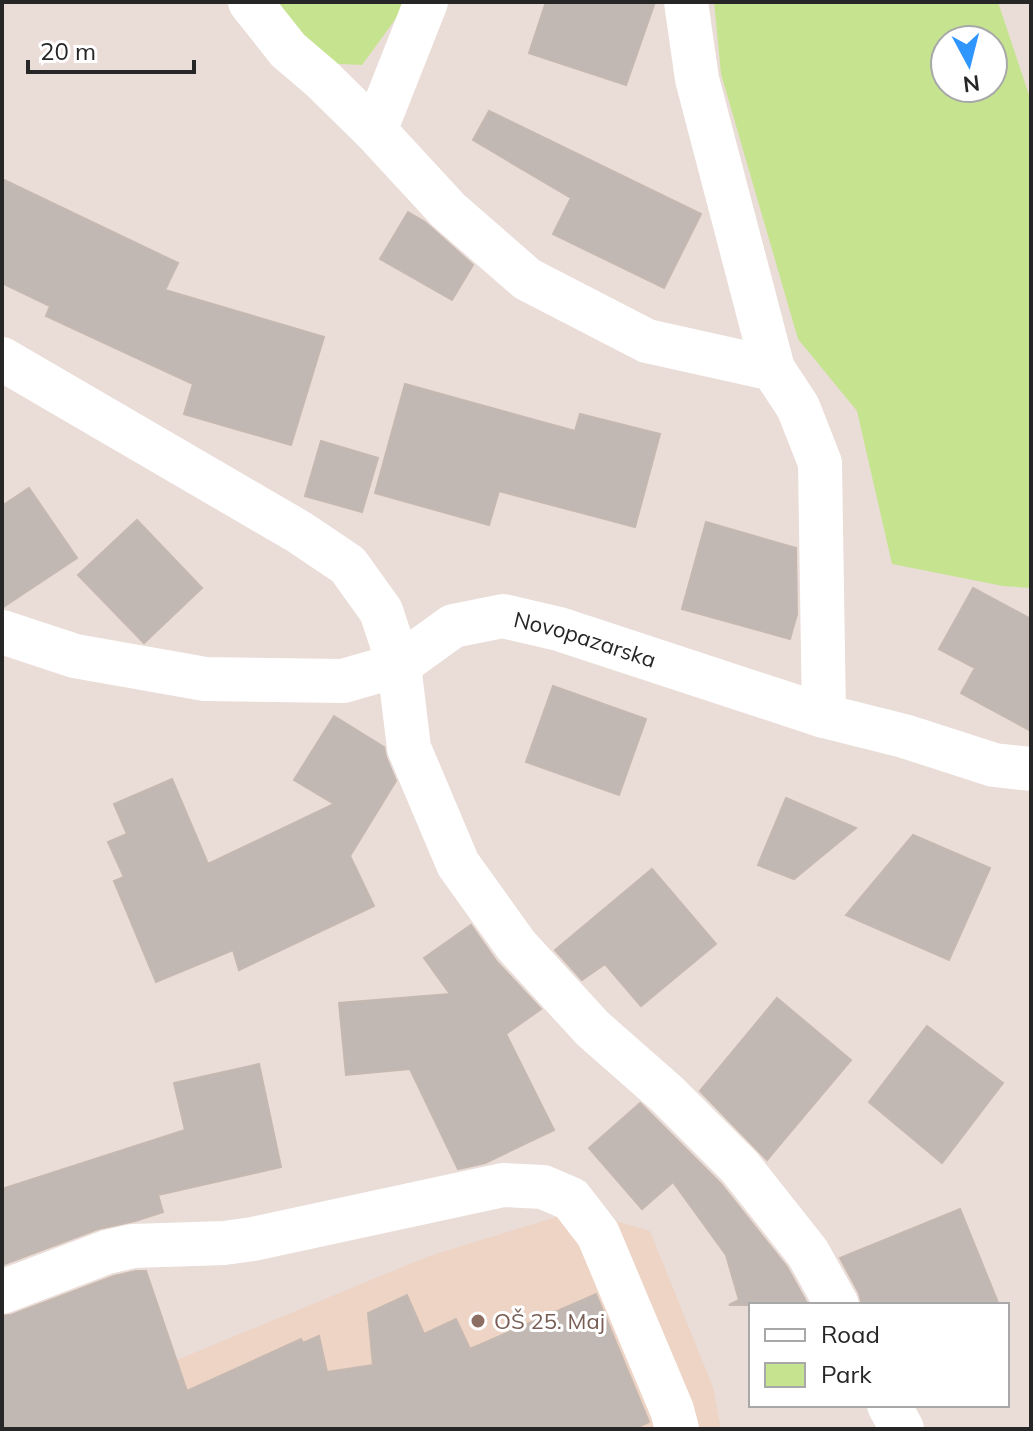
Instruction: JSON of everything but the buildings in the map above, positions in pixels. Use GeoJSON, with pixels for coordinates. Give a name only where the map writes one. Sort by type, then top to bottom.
{"type":"FeatureCollection","features":[{"type":"Feature","properties":{"kind":"street"},"geometry":{"type":"LineString","coordinates":[[250,2],[288,50],[375,131],[448,210],[527,279],[647,341],[773,369]]}},
{"type":"Feature","properties":{"kind":"street"},"geometry":{"type":"LineString","coordinates":[[375,131],[426,2]]}},
{"type":"Feature","properties":{"kind":"street"},"geometry":{"type":"LineString","coordinates":[[686,2],[697,79],[773,369],[798,407],[820,463],[824,716]]}},
{"type":"Feature","properties":{"kind":"street"},"geometry":{"type":"LineString","coordinates":[[2,359],[299,532],[348,565],[381,611],[399,665],[409,748],[458,864],[516,945],[593,1029],[667,1094],[740,1167],[808,1253],[836,1303]]}},
{"type":"Feature","properties":{"kind":"street","name":"Novopazarska"},"geometry":{"type":"LineString","coordinates":[[2,632],[75,656],[205,679],[343,681],[399,665],[453,626],[503,616],[559,629],[824,716],[904,736],[994,765],[1031,769]]}},
{"type":"Feature","properties":{"kind":"street"},"geometry":{"type":"LineString","coordinates":[[2,1292],[107,1252],[133,1246],[253,1239],[503,1185],[543,1187],[571,1199],[598,1234],[672,1410],[677,1429]]}},
{"type":"Feature","properties":{"kind":"street"},"geometry":{"type":"LineString","coordinates":[[890,1407],[902,1429]]}},
{"type":"Feature","properties":{"kind":"shaded area","name":"OŠ 25. Maj"},"geometry":{"type":"Polygon","coordinates":[[[579,1210],[650,1231],[713,1387],[721,1429],[41,1429],[46,1414],[429,1256],[579,1210]]]}},
{"type":"Feature","properties":{"kind":"green space"},"geometry":{"type":"Polygon","coordinates":[[[274,2],[408,2],[362,65],[320,63],[274,2]]]}},
{"type":"Feature","properties":{"kind":"green space"},"geometry":{"type":"Polygon","coordinates":[[[714,2],[998,2],[1005,24],[929,24],[929,104],[1009,104],[1009,35],[1031,101],[1031,588],[1003,586],[892,564],[857,411],[798,339],[721,74],[714,2]]]}},
{"type":"Feature","properties":{"kind":"place","name":"OŠ 25. Maj"},"geometry":{"type":"Point","coordinates":[478,1321]}}]}
